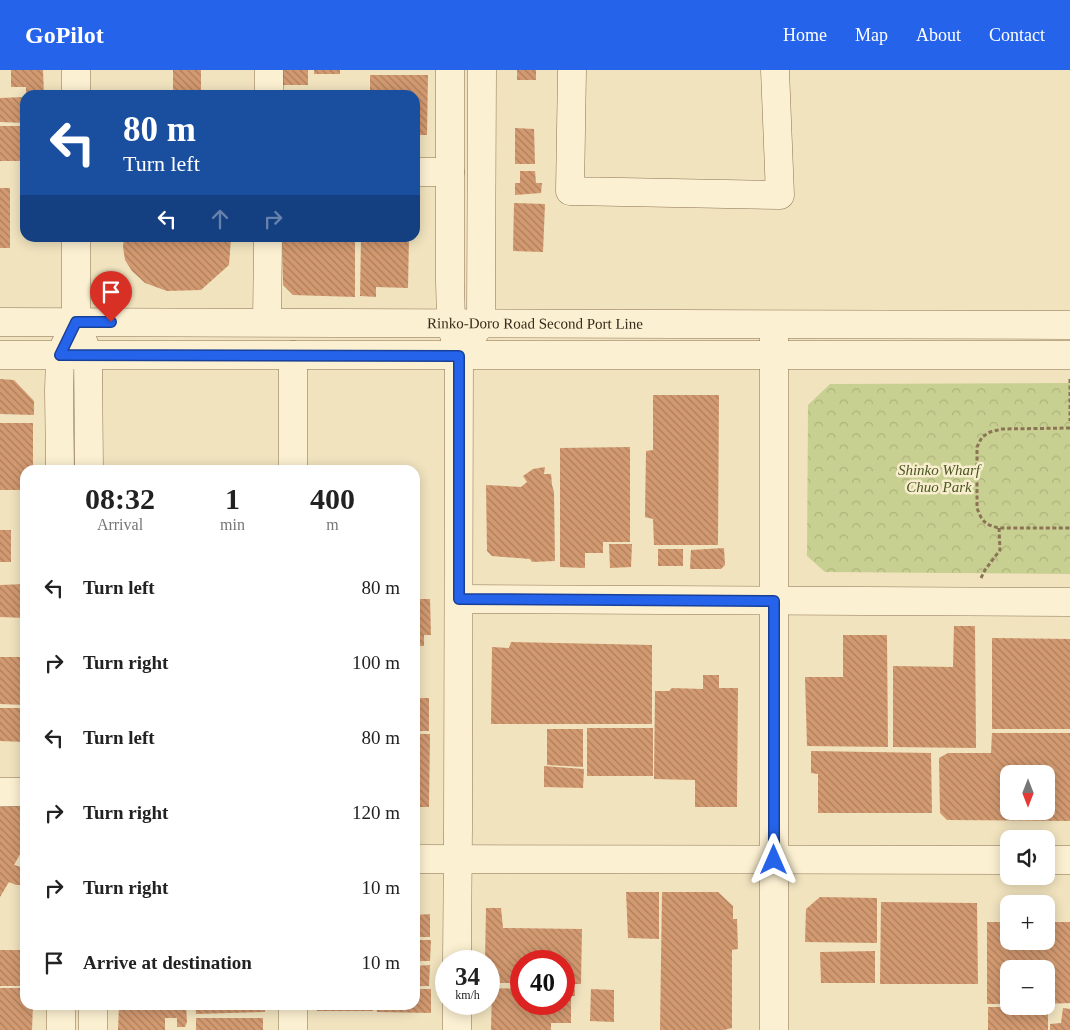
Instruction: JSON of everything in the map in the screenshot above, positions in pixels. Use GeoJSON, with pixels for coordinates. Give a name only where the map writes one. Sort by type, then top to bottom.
{"type":"FeatureCollection","features":[{"type":"Feature","properties":{"kind":"street"},"geometry":{"type":"LineString","coordinates":[[76,70],[76,90]]}},
{"type":"Feature","properties":{"kind":"street"},"geometry":{"type":"LineString","coordinates":[[269,70],[269,90]]}},
{"type":"Feature","properties":{"kind":"street"},"geometry":{"type":"LineString","coordinates":[[450,70],[451,323],[459,356],[457,950]]}},
{"type":"Feature","properties":{"kind":"street"},"geometry":{"type":"LineString","coordinates":[[459,356],[481,324],[482,70]]}},
{"type":"Feature","properties":{"kind":"street"},"geometry":{"type":"LineString","coordinates":[[572,70],[570,191],[780,194],[775,70]]}},
{"type":"Feature","properties":{"kind":"street"},"geometry":{"type":"LineString","coordinates":[[420,172],[450,172]]}},
{"type":"Feature","properties":{"kind":"street"},"geometry":{"type":"LineString","coordinates":[[76,242],[76,322],[88,355],[89,465]]}},
{"type":"Feature","properties":{"kind":"street"},"geometry":{"type":"LineString","coordinates":[[267,322],[268,242]]}},
{"type":"Feature","properties":{"kind":"street","name":"Rinko-Doro Road Second Port Line"},"geometry":{"type":"LineString","coordinates":[[0,322],[1070,325]]}},
{"type":"Feature","properties":{"kind":"street"},"geometry":{"type":"LineString","coordinates":[[60,465],[60,355],[76,322]]}},
{"type":"Feature","properties":{"kind":"street"},"geometry":{"type":"LineString","coordinates":[[774,325],[774,1030]]}},
{"type":"Feature","properties":{"kind":"street","name":"Rinko-Doro Road Second Port Line"},"geometry":{"type":"LineString","coordinates":[[0,355],[1070,356]]}},
{"type":"Feature","properties":{"kind":"street"},"geometry":{"type":"LineString","coordinates":[[293,355],[293,465]]}},
{"type":"Feature","properties":{"kind":"street"},"geometry":{"type":"LineString","coordinates":[[459,599],[1070,602]]}},
{"type":"Feature","properties":{"kind":"street"},"geometry":{"type":"LineString","coordinates":[[0,792],[20,792]]}},
{"type":"Feature","properties":{"kind":"street"},"geometry":{"type":"LineString","coordinates":[[420,859],[1000,860]]}},
{"type":"Feature","properties":{"kind":"street"},"geometry":{"type":"LineString","coordinates":[[1055,860],[1070,860]]}},
{"type":"Feature","properties":{"kind":"street"},"geometry":{"type":"LineString","coordinates":[[61,1010],[61,1030]]}},
{"type":"Feature","properties":{"kind":"street"},"geometry":{"type":"LineString","coordinates":[[93,1010],[93,1030]]}},
{"type":"Feature","properties":{"kind":"street"},"geometry":{"type":"LineString","coordinates":[[293,1010],[293,1030]]}},
{"type":"Feature","properties":{"kind":"street"},"geometry":{"type":"LineString","coordinates":[[457,1015],[457,1030]]}},
{"type":"Feature","properties":{"kind":"path"},"geometry":{"type":"LineString","coordinates":[[1070,376],[1070,421]]}},
{"type":"Feature","properties":{"kind":"path"},"geometry":{"type":"LineString","coordinates":[[1070,428],[990,432],[982,437],[977,447],[977,508],[980,518],[989,526],[999,528],[1070,528]]}},
{"type":"Feature","properties":{"kind":"path"},"geometry":{"type":"LineString","coordinates":[[980,581],[984,570],[1000,550],[999,528]]}},
{"type":"Feature","properties":{"kind":"green space","name":"Shinko Wharf Chuo Park"},"geometry":{"type":"Polygon","coordinates":[[[1070,383],[1070,574],[825,572],[807,556],[808,405],[830,384],[1070,383]]]}},
{"type":"Feature","properties":{"kind":"building"},"geometry":{"type":"Polygon","coordinates":[[[11,70],[43,70],[44,90],[26,90],[26,87],[11,87],[11,70]]]}},
{"type":"Feature","properties":{"kind":"building"},"geometry":{"type":"Polygon","coordinates":[[[173,70],[201,70],[201,90],[173,90],[173,70]]]}},
{"type":"Feature","properties":{"kind":"building"},"geometry":{"type":"Polygon","coordinates":[[[283,70],[308,70],[308,85],[283,85],[283,70]]]}},
{"type":"Feature","properties":{"kind":"building"},"geometry":{"type":"Polygon","coordinates":[[[314,70],[340,70],[340,74],[314,74],[314,70]]]}},
{"type":"Feature","properties":{"kind":"building"},"geometry":{"type":"Polygon","coordinates":[[[517,70],[536,70],[536,80],[517,80],[517,70]]]}},
{"type":"Feature","properties":{"kind":"building"},"geometry":{"type":"Polygon","coordinates":[[[370,75],[428,75],[427,135],[420,135],[420,90],[370,90],[370,75]]]}},
{"type":"Feature","properties":{"kind":"building"},"geometry":{"type":"Polygon","coordinates":[[[20,97],[20,123],[0,122],[0,98],[20,97]]]}},
{"type":"Feature","properties":{"kind":"building"},"geometry":{"type":"Polygon","coordinates":[[[0,126],[20,126],[20,161],[0,161],[0,126]]]}},
{"type":"Feature","properties":{"kind":"building"},"geometry":{"type":"Polygon","coordinates":[[[515,128],[534,129],[535,164],[515,164],[515,128]]]}},
{"type":"Feature","properties":{"kind":"building"},"geometry":{"type":"Polygon","coordinates":[[[520,171],[535,171],[536,183],[542,183],[541,193],[515,195],[515,183],[520,183],[520,171]]]}},
{"type":"Feature","properties":{"kind":"building"},"geometry":{"type":"Polygon","coordinates":[[[0,188],[10,188],[10,248],[0,248],[0,188]]]}},
{"type":"Feature","properties":{"kind":"building"},"geometry":{"type":"Polygon","coordinates":[[[514,203],[545,204],[543,252],[513,251],[514,203]]]}},
{"type":"Feature","properties":{"kind":"building"},"geometry":{"type":"Polygon","coordinates":[[[124,242],[231,242],[229,265],[201,290],[167,291],[145,283],[132,271],[125,260],[124,242]]]}},
{"type":"Feature","properties":{"kind":"building"},"geometry":{"type":"Polygon","coordinates":[[[282,242],[355,242],[355,297],[293,295],[283,285],[282,242]]]}},
{"type":"Feature","properties":{"kind":"building"},"geometry":{"type":"Polygon","coordinates":[[[361,242],[409,242],[408,288],[376,287],[376,297],[360,296],[361,242]]]}},
{"type":"Feature","properties":{"kind":"building"},"geometry":{"type":"Polygon","coordinates":[[[0,379],[14,380],[34,401],[34,415],[0,414],[0,379]]]}},
{"type":"Feature","properties":{"kind":"building"},"geometry":{"type":"Polygon","coordinates":[[[653,395],[719,395],[718,545],[654,545],[653,519],[645,517],[646,451],[653,450],[653,395]]]}},
{"type":"Feature","properties":{"kind":"building"},"geometry":{"type":"Polygon","coordinates":[[[0,423],[33,423],[33,465],[20,465],[20,490],[0,490],[0,423]]]}},
{"type":"Feature","properties":{"kind":"building"},"geometry":{"type":"Polygon","coordinates":[[[630,447],[630,542],[603,542],[603,553],[585,553],[585,568],[560,567],[560,448],[630,447]]]}},
{"type":"Feature","properties":{"kind":"building"},"geometry":{"type":"Polygon","coordinates":[[[545,467],[544,474],[551,474],[554,492],[555,561],[532,562],[530,559],[492,556],[487,551],[486,485],[521,487],[527,482],[523,476],[533,469],[545,467]]]}},
{"type":"Feature","properties":{"kind":"building"},"geometry":{"type":"Polygon","coordinates":[[[0,530],[11,530],[11,562],[0,562],[0,530]]]}},
{"type":"Feature","properties":{"kind":"building"},"geometry":{"type":"Polygon","coordinates":[[[609,544],[632,544],[631,567],[610,568],[609,544]]]}},
{"type":"Feature","properties":{"kind":"building"},"geometry":{"type":"Polygon","coordinates":[[[724,548],[725,565],[721,569],[690,569],[691,550],[724,548]]]}},
{"type":"Feature","properties":{"kind":"building"},"geometry":{"type":"Polygon","coordinates":[[[658,549],[683,549],[683,566],[658,566],[658,549]]]}},
{"type":"Feature","properties":{"kind":"building"},"geometry":{"type":"Polygon","coordinates":[[[20,584],[20,618],[0,617],[0,585],[20,584]]]}},
{"type":"Feature","properties":{"kind":"building"},"geometry":{"type":"Polygon","coordinates":[[[420,599],[430,599],[431,635],[424,635],[424,646],[420,646],[420,599]]]}},
{"type":"Feature","properties":{"kind":"building"},"geometry":{"type":"Polygon","coordinates":[[[954,626],[975,626],[976,748],[893,747],[893,666],[953,667],[954,626]]]}},
{"type":"Feature","properties":{"kind":"building"},"geometry":{"type":"Polygon","coordinates":[[[843,635],[887,635],[888,747],[807,746],[805,677],[843,677],[843,635]]]}},
{"type":"Feature","properties":{"kind":"building"},"geometry":{"type":"Polygon","coordinates":[[[992,638],[1070,639],[1070,729],[992,729],[992,638]]]}},
{"type":"Feature","properties":{"kind":"building"},"geometry":{"type":"Polygon","coordinates":[[[511,642],[652,645],[652,724],[491,724],[492,647],[509,648],[511,642]]]}},
{"type":"Feature","properties":{"kind":"building"},"geometry":{"type":"Polygon","coordinates":[[[0,657],[20,657],[20,705],[0,704],[0,657]]]}},
{"type":"Feature","properties":{"kind":"building"},"geometry":{"type":"Polygon","coordinates":[[[703,675],[719,675],[719,688],[738,688],[737,807],[695,807],[695,780],[654,779],[655,691],[669,691],[672,688],[703,689],[703,675]]]}},
{"type":"Feature","properties":{"kind":"building"},"geometry":{"type":"Polygon","coordinates":[[[420,698],[429,698],[429,731],[420,731],[420,698]]]}},
{"type":"Feature","properties":{"kind":"building"},"geometry":{"type":"Polygon","coordinates":[[[0,708],[20,708],[20,742],[0,741],[0,708]]]}},
{"type":"Feature","properties":{"kind":"building"},"geometry":{"type":"Polygon","coordinates":[[[587,728],[653,728],[653,776],[587,776],[587,728]]]}},
{"type":"Feature","properties":{"kind":"building"},"geometry":{"type":"Polygon","coordinates":[[[547,729],[583,729],[583,767],[547,765],[547,729]]]}},
{"type":"Feature","properties":{"kind":"building"},"geometry":{"type":"Polygon","coordinates":[[[992,733],[1070,733],[1070,821],[947,820],[940,813],[939,758],[948,753],[991,753],[992,733]]]}},
{"type":"Feature","properties":{"kind":"building"},"geometry":{"type":"Polygon","coordinates":[[[420,734],[430,734],[429,807],[420,807],[420,734]]]}},
{"type":"Feature","properties":{"kind":"building"},"geometry":{"type":"Polygon","coordinates":[[[811,751],[931,753],[932,813],[818,813],[818,774],[811,773],[811,751]]]}},
{"type":"Feature","properties":{"kind":"building"},"geometry":{"type":"Polygon","coordinates":[[[544,766],[584,769],[583,788],[544,787],[544,766]]]}},
{"type":"Feature","properties":{"kind":"building"},"geometry":{"type":"Polygon","coordinates":[[[20,806],[20,854],[14,865],[20,867],[20,885],[9,882],[0,897],[0,807],[20,806]]]}},
{"type":"Feature","properties":{"kind":"building"},"geometry":{"type":"Polygon","coordinates":[[[626,892],[659,892],[659,939],[628,938],[626,892]]]}},
{"type":"Feature","properties":{"kind":"building"},"geometry":{"type":"Polygon","coordinates":[[[662,892],[718,892],[733,906],[733,919],[737,919],[738,949],[732,950],[732,1028],[724,1030],[660,1030],[662,892]]]}},
{"type":"Feature","properties":{"kind":"building"},"geometry":{"type":"Polygon","coordinates":[[[820,897],[877,898],[877,943],[805,942],[806,909],[820,897]]]}},
{"type":"Feature","properties":{"kind":"building"},"geometry":{"type":"Polygon","coordinates":[[[881,902],[977,903],[978,984],[880,984],[881,902]]]}},
{"type":"Feature","properties":{"kind":"building"},"geometry":{"type":"Polygon","coordinates":[[[486,908],[501,908],[503,928],[582,929],[581,984],[575,984],[575,950],[510,950],[510,983],[500,983],[500,950],[485,950],[486,908]]]}},
{"type":"Feature","properties":{"kind":"building"},"geometry":{"type":"Polygon","coordinates":[[[430,914],[430,937],[420,937],[420,915],[430,914]]]}},
{"type":"Feature","properties":{"kind":"building"},"geometry":{"type":"Polygon","coordinates":[[[987,922],[1000,922],[1000,950],[1055,950],[1055,922],[1070,922],[1070,1003],[1055,1004],[1055,960],[1000,960],[1000,1004],[987,1004],[987,922]]]}},
{"type":"Feature","properties":{"kind":"building"},"geometry":{"type":"Polygon","coordinates":[[[420,940],[431,940],[430,961],[420,961],[420,940]]]}},
{"type":"Feature","properties":{"kind":"building"},"geometry":{"type":"Polygon","coordinates":[[[0,950],[20,950],[20,986],[0,986],[0,950]]]}},
{"type":"Feature","properties":{"kind":"building"},"geometry":{"type":"Polygon","coordinates":[[[875,951],[875,983],[821,983],[820,952],[875,951]]]}},
{"type":"Feature","properties":{"kind":"building"},"geometry":{"type":"Polygon","coordinates":[[[430,965],[429,986],[420,986],[420,966],[430,965]]]}},
{"type":"Feature","properties":{"kind":"building"},"geometry":{"type":"Polygon","coordinates":[[[0,988],[20,988],[20,1010],[33,1010],[32,1030],[0,1030],[0,988]]]}},
{"type":"Feature","properties":{"kind":"building"},"geometry":{"type":"Polygon","coordinates":[[[500,988],[510,989],[510,1015],[571,1015],[571,1023],[551,1023],[551,1030],[491,1030],[491,1015],[500,1015],[500,988]]]}},
{"type":"Feature","properties":{"kind":"building"},"geometry":{"type":"Polygon","coordinates":[[[420,989],[431,989],[431,1013],[377,1012],[377,1010],[420,1010],[420,989]]]}},
{"type":"Feature","properties":{"kind":"building"},"geometry":{"type":"Polygon","coordinates":[[[591,989],[614,990],[614,1022],[590,1021],[591,989]]]}},
{"type":"Feature","properties":{"kind":"building"},"geometry":{"type":"Polygon","coordinates":[[[988,1007],[1000,1007],[1000,1015],[1048,1015],[1048,1030],[988,1030],[988,1007]]]}},
{"type":"Feature","properties":{"kind":"building"},"geometry":{"type":"Polygon","coordinates":[[[1063,1008],[1070,1009],[1070,1030],[1050,1030],[1050,1024],[1061,1023],[1063,1008]]]}},
{"type":"Feature","properties":{"kind":"building"},"geometry":{"type":"Polygon","coordinates":[[[119,1010],[186,1010],[187,1022],[185,1027],[177,1027],[177,1018],[165,1018],[165,1030],[118,1030],[119,1010]]]}},
{"type":"Feature","properties":{"kind":"building"},"geometry":{"type":"Polygon","coordinates":[[[196,1010],[265,1010],[265,1012],[196,1014],[196,1010]]]}},
{"type":"Feature","properties":{"kind":"building"},"geometry":{"type":"Polygon","coordinates":[[[317,1010],[373,1010],[373,1011],[317,1010]]]}},
{"type":"Feature","properties":{"kind":"building"},"geometry":{"type":"Polygon","coordinates":[[[196,1018],[263,1018],[263,1030],[196,1030],[196,1018]]]}},
{"type":"Feature","properties":{"kind":"route"},"geometry":{"type":"LineString","coordinates":[[111,322],[76,322],[60,355],[459,356],[459,599],[774,601],[774,860]]}}]}
